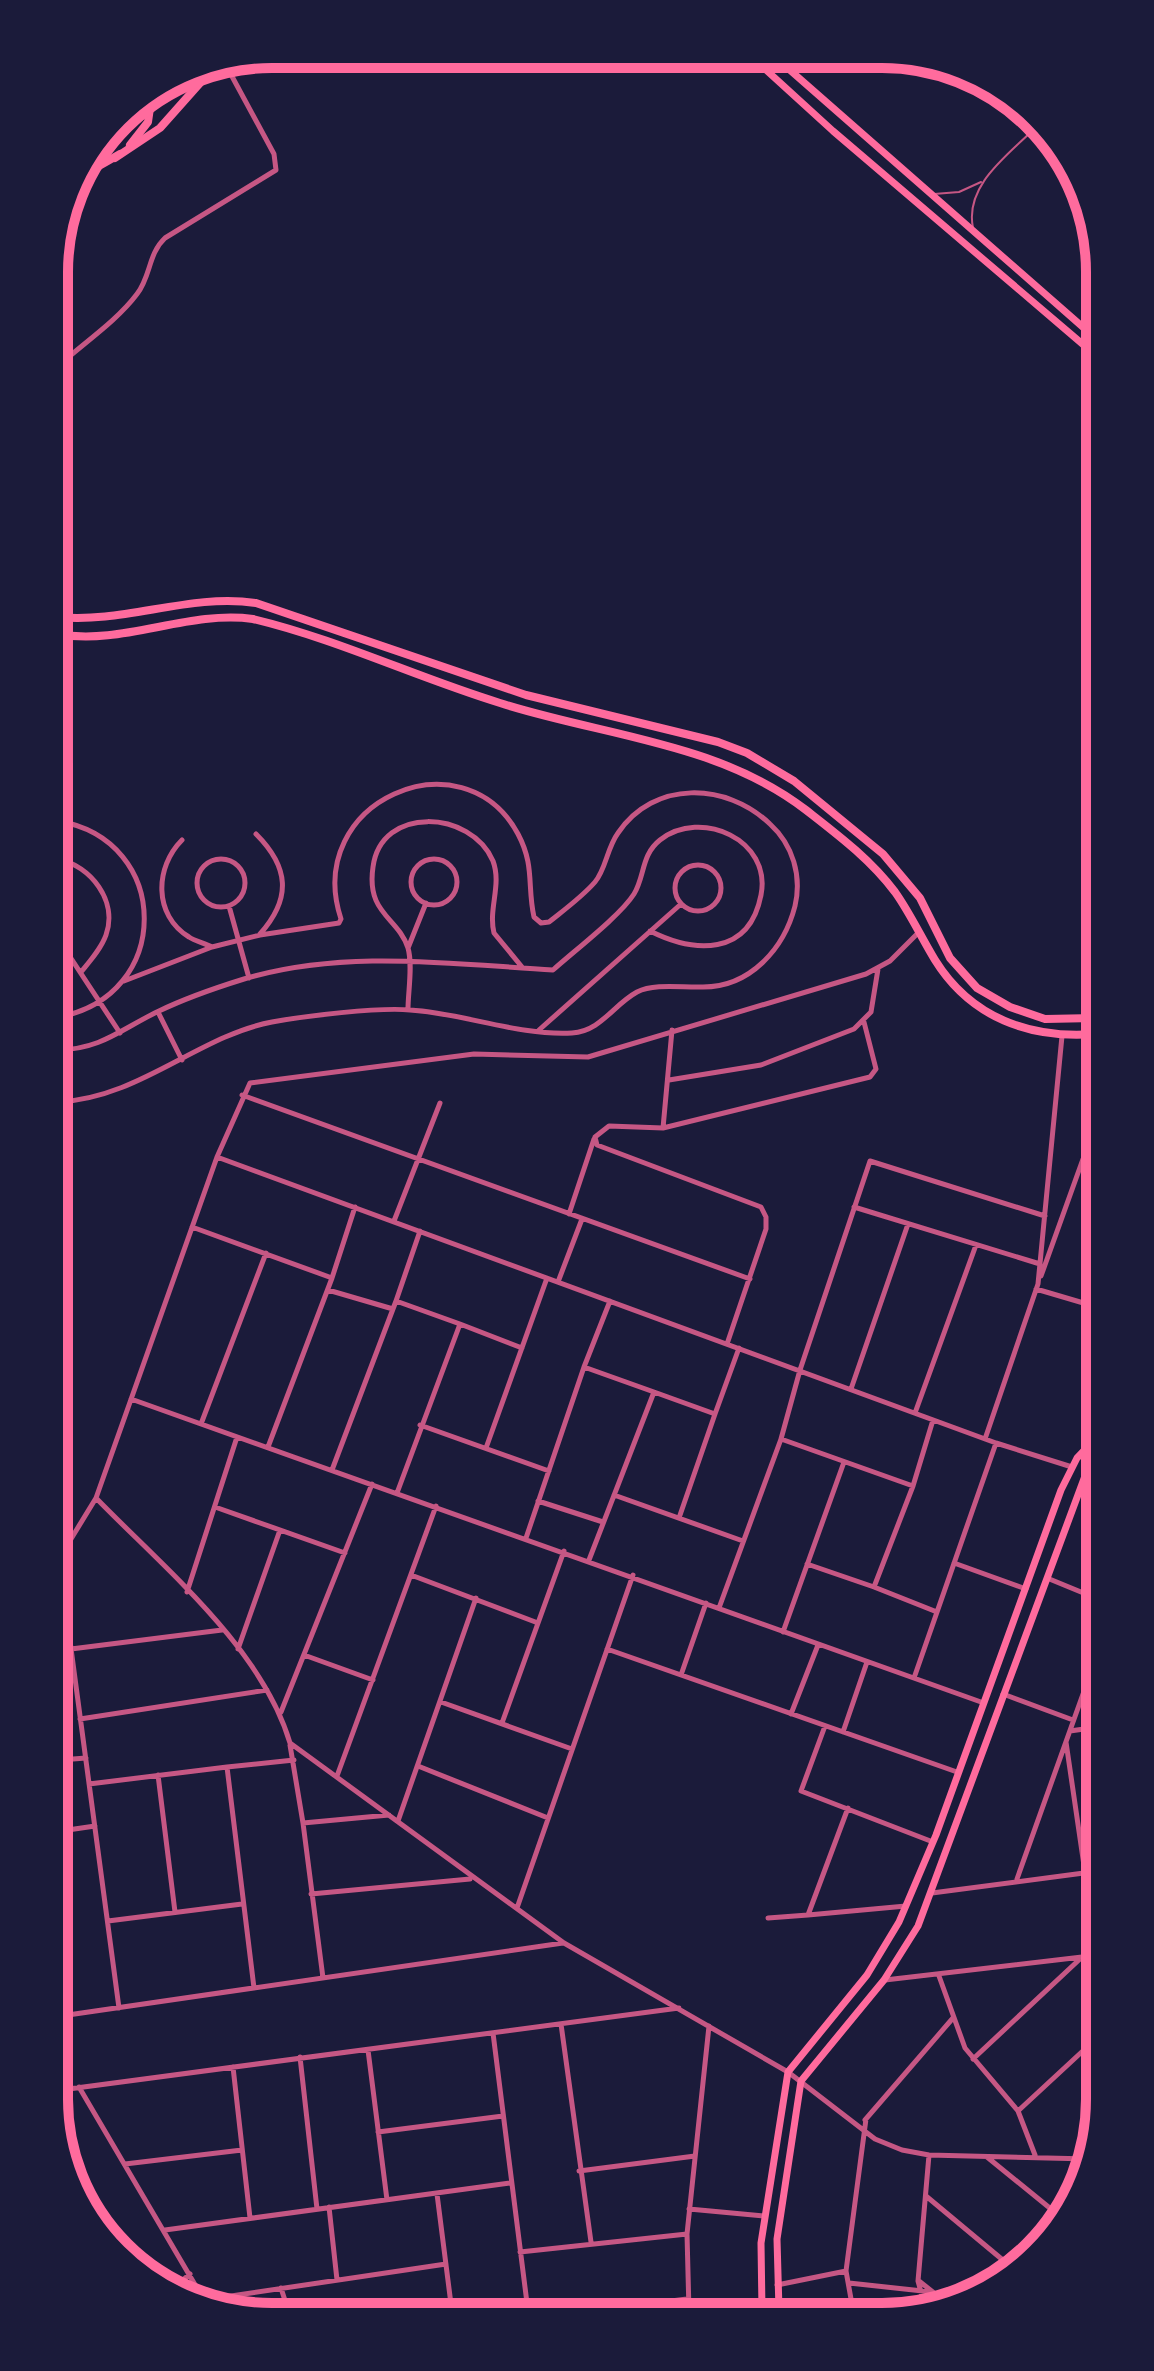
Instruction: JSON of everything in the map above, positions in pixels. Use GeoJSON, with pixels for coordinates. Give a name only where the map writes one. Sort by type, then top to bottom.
{"type":"FeatureCollection","features":[{"type":"Feature","properties":{"kind":"main road"},"geometry":{"type":"LineString","coordinates":[[764,68],[833,131],[1086,347]]}},
{"type":"Feature","properties":{"kind":"main road"},"geometry":{"type":"LineString","coordinates":[[787,68],[1086,330]]}},
{"type":"Feature","properties":{"kind":"main road"},"geometry":{"type":"LineString","coordinates":[[96,168],[160,128],[203,80]]}},
{"type":"Feature","properties":{"kind":"main road"},"geometry":{"type":"LineString","coordinates":[[115,158],[145,128],[149,109]]}},
{"type":"Feature","properties":{"kind":"main road"},"geometry":{"type":"LineString","coordinates":[[68,617],[110,617],[224,600],[264,605],[526,695],[731,746],[794,781],[883,854],[920,898],[960,971],[990,997],[1045,1019],[1086,1018]]}},
{"type":"Feature","properties":{"kind":"main road"},"geometry":{"type":"LineString","coordinates":[[68,634],[113,634],[211,617],[253,619],[503,704],[712,758],[764,781],[845,840],[885,879],[946,975],[980,1008],[1028,1031],[1062,1036],[1086,1035]]}},
{"type":"Feature","properties":{"kind":"main road"},"geometry":{"type":"LineString","coordinates":[[980,1008],[990,997]]}},
{"type":"Feature","properties":{"kind":"main road"},"geometry":{"type":"LineString","coordinates":[[761,2303],[759,2276],[764,2216],[788,2072],[873,1967],[906,1906],[925,1863],[981,1702],[1072,1467],[1086,1447]]}},
{"type":"Feature","properties":{"kind":"main road"},"geometry":{"type":"LineString","coordinates":[[778,2303],[778,2230],[801,2081],[909,1945],[932,1893],[1002,1694],[1085,1476]]}},
{"type":"Feature","properties":{"kind":"main road"},"geometry":{"type":"LineString","coordinates":[[934,1838],[950,1840]]}},
{"type":"Feature","properties":{"kind":"main road"},"geometry":{"type":"LineString","coordinates":[[925,1863],[941,1869]]}},
{"type":"Feature","properties":{"kind":"street"},"geometry":{"type":"LineString","coordinates":[[68,357],[136,296],[147,276],[154,251],[165,238],[276,170],[274,154],[230,73]]}},
{"type":"Feature","properties":{"kind":"street"},"geometry":{"type":"LineString","coordinates":[[68,1013],[101,1001],[124,981],[212,947],[239,943],[260,935],[339,923],[341,919],[334,886],[343,841],[367,808],[403,789],[444,786],[460,789],[477,795],[503,815],[516,831],[530,863],[532,908],[534,917],[541,923],[549,922],[595,882],[608,849],[627,822],[649,805],[671,795],[695,791],[722,795],[741,803],[775,828],[796,862],[798,885],[788,928],[764,963],[736,980],[708,988],[669,987],[638,991],[594,1028],[573,1033],[538,1030],[408,1009],[271,1022],[243,1031],[120,1090],[68,1100]]}},
{"type":"Feature","properties":{"kind":"street"},"geometry":{"type":"LineString","coordinates":[[408,948],[379,908],[373,892],[374,859],[384,842],[400,829],[420,821],[440,821],[468,832],[489,854],[497,878],[494,933],[522,968]]}},
{"type":"Feature","properties":{"kind":"street"},"geometry":{"type":"LineString","coordinates":[[68,824],[104,838],[122,855],[135,876],[145,911],[144,936],[124,981]]}},
{"type":"Feature","properties":{"kind":"street"},"geometry":{"type":"LineString","coordinates":[[68,1049],[99,1045],[158,1012],[249,978],[366,960],[553,970],[633,896],[644,860],[660,840],[698,827],[721,830],[741,841],[758,864],[762,886],[755,912],[742,931],[730,940],[705,948],[675,943],[650,931]]}},
{"type":"Feature","properties":{"kind":"street"},"geometry":{"type":"LineString","coordinates":[[256,834],[273,851],[282,873],[282,897],[273,920],[260,935]]}},
{"type":"Feature","properties":{"kind":"street"},"geometry":{"type":"LineString","coordinates":[[182,840],[171,851],[162,874],[162,898],[171,920],[188,937],[212,947]]}},
{"type":"Feature","properties":{"kind":"street"},"geometry":{"type":"LineString","coordinates":[[215,860],[233,863],[244,877],[242,896],[229,906],[208,904],[197,890],[200,871],[215,860]]}},
{"type":"Feature","properties":{"kind":"street"},"geometry":{"type":"LineString","coordinates":[[443,860],[456,873],[456,890],[443,903],[426,903],[413,891],[413,873],[425,861],[443,860]]}},
{"type":"Feature","properties":{"kind":"street"},"geometry":{"type":"LineString","coordinates":[[68,863],[95,879],[103,892],[108,915],[106,935],[81,972]]}},
{"type":"Feature","properties":{"kind":"street"},"geometry":{"type":"LineString","coordinates":[[702,865],[717,875],[720,893],[710,907],[693,911],[681,904],[675,883],[685,869],[702,865]]}},
{"type":"Feature","properties":{"kind":"street"},"geometry":{"type":"LineString","coordinates":[[408,1009],[408,948],[426,903]]}},
{"type":"Feature","properties":{"kind":"street"},"geometry":{"type":"LineString","coordinates":[[538,1030],[681,904]]}},
{"type":"Feature","properties":{"kind":"street"},"geometry":{"type":"LineString","coordinates":[[229,906],[249,978]]}},
{"type":"Feature","properties":{"kind":"street"},"geometry":{"type":"LineString","coordinates":[[68,1544],[96,1498],[217,1157],[242,1095],[250,1083],[259,1079],[460,1055],[588,1057],[672,1029],[878,969],[919,932]]}},
{"type":"Feature","properties":{"kind":"street"},"geometry":{"type":"LineString","coordinates":[[68,954],[120,1033]]}},
{"type":"Feature","properties":{"kind":"street"},"geometry":{"type":"LineString","coordinates":[[669,1080],[767,1063],[864,1022],[871,1012],[878,969]]}},
{"type":"Feature","properties":{"kind":"street"},"geometry":{"type":"LineString","coordinates":[[158,1012],[182,1060]]}},
{"type":"Feature","properties":{"kind":"street"},"geometry":{"type":"LineString","coordinates":[[569,1214],[595,1137],[609,1126],[663,1128],[870,1077],[876,1069],[864,1022]]}},
{"type":"Feature","properties":{"kind":"street"},"geometry":{"type":"LineString","coordinates":[[663,1128],[672,1029]]}},
{"type":"Feature","properties":{"kind":"street"},"geometry":{"type":"LineString","coordinates":[[1037,1287],[1062,1036]]}},
{"type":"Feature","properties":{"kind":"street"},"geometry":{"type":"LineString","coordinates":[[242,1095],[750,1279]]}},
{"type":"Feature","properties":{"kind":"street"},"geometry":{"type":"LineString","coordinates":[[394,1222],[440,1103]]}},
{"type":"Feature","properties":{"kind":"street"},"geometry":{"type":"LineString","coordinates":[[595,1137],[597,1145],[761,1207],[766,1217],[766,1229],[727,1344]]}},
{"type":"Feature","properties":{"kind":"street"},"geometry":{"type":"LineString","coordinates":[[217,1157],[996,1443],[1072,1467]]}},
{"type":"Feature","properties":{"kind":"street"},"geometry":{"type":"LineString","coordinates":[[985,1439],[1083,1159],[1086,1160]]}},
{"type":"Feature","properties":{"kind":"street"},"geometry":{"type":"LineString","coordinates":[[719,1608],[781,1439],[800,1370],[870,1161],[1045,1216]]}},
{"type":"Feature","properties":{"kind":"street"},"geometry":{"type":"LineString","coordinates":[[268,1447],[328,1290],[355,1207]]}},
{"type":"Feature","properties":{"kind":"street"},"geometry":{"type":"LineString","coordinates":[[854,1207],[1040,1264]]}},
{"type":"Feature","properties":{"kind":"street"},"geometry":{"type":"LineString","coordinates":[[558,1282],[582,1219]]}},
{"type":"Feature","properties":{"kind":"street"},"geometry":{"type":"LineString","coordinates":[[851,1389],[908,1224]]}},
{"type":"Feature","properties":{"kind":"street"},"geometry":{"type":"LineString","coordinates":[[192,1227],[332,1278]]}},
{"type":"Feature","properties":{"kind":"street"},"geometry":{"type":"LineString","coordinates":[[332,1470],[420,1231]]}},
{"type":"Feature","properties":{"kind":"street"},"geometry":{"type":"LineString","coordinates":[[915,1413],[976,1245]]}},
{"type":"Feature","properties":{"kind":"street"},"geometry":{"type":"LineString","coordinates":[[201,1424],[266,1253]]}},
{"type":"Feature","properties":{"kind":"street"},"geometry":{"type":"LineString","coordinates":[[486,1448],[547,1278]]}},
{"type":"Feature","properties":{"kind":"street"},"geometry":{"type":"LineString","coordinates":[[1037,1287],[1086,1303]]}},
{"type":"Feature","properties":{"kind":"street"},"geometry":{"type":"LineString","coordinates":[[328,1290],[393,1309]]}},
{"type":"Feature","properties":{"kind":"street"},"geometry":{"type":"LineString","coordinates":[[396,1301],[522,1348]]}},
{"type":"Feature","properties":{"kind":"street"},"geometry":{"type":"LineString","coordinates":[[526,1538],[584,1367],[610,1301]]}},
{"type":"Feature","properties":{"kind":"street"},"geometry":{"type":"LineString","coordinates":[[397,1493],[460,1324]]}},
{"type":"Feature","properties":{"kind":"street"},"geometry":{"type":"LineString","coordinates":[[679,1518],[739,1348]]}},
{"type":"Feature","properties":{"kind":"street"},"geometry":{"type":"LineString","coordinates":[[584,1367],[715,1414]]}},
{"type":"Feature","properties":{"kind":"street"},"geometry":{"type":"LineString","coordinates":[[589,1560],[654,1392]]}},
{"type":"Feature","properties":{"kind":"street"},"geometry":{"type":"LineString","coordinates":[[131,1399],[633,1575],[981,1702]]}},
{"type":"Feature","properties":{"kind":"street"},"geometry":{"type":"LineString","coordinates":[[874,1587],[913,1486],[933,1420]]}},
{"type":"Feature","properties":{"kind":"street"},"geometry":{"type":"LineString","coordinates":[[420,1425],[549,1471]]}},
{"type":"Feature","properties":{"kind":"street"},"geometry":{"type":"LineString","coordinates":[[187,1592],[237,1437]]}},
{"type":"Feature","properties":{"kind":"street"},"geometry":{"type":"LineString","coordinates":[[781,1439],[913,1486]]}},
{"type":"Feature","properties":{"kind":"street"},"geometry":{"type":"LineString","coordinates":[[914,1678],[996,1443]]}},
{"type":"Feature","properties":{"kind":"street"},"geometry":{"type":"LineString","coordinates":[[783,1632],[844,1462]]}},
{"type":"Feature","properties":{"kind":"street"},"geometry":{"type":"LineString","coordinates":[[281,1713],[372,1484]]}},
{"type":"Feature","properties":{"kind":"street"},"geometry":{"type":"LineString","coordinates":[[614,1495],[743,1541]]}},
{"type":"Feature","properties":{"kind":"street"},"geometry":{"type":"LineString","coordinates":[[96,1498],[222,1630],[281,1713],[294,1760],[323,1978]]}},
{"type":"Feature","properties":{"kind":"street"},"geometry":{"type":"LineString","coordinates":[[538,1501],[603,1522]]}},
{"type":"Feature","properties":{"kind":"street"},"geometry":{"type":"LineString","coordinates":[[337,1776],[436,1506]]}},
{"type":"Feature","properties":{"kind":"street"},"geometry":{"type":"LineString","coordinates":[[215,1507],[345,1553]]}},
{"type":"Feature","properties":{"kind":"street"},"geometry":{"type":"LineString","coordinates":[[238,1649],[280,1530]]}},
{"type":"Feature","properties":{"kind":"street"},"geometry":{"type":"LineString","coordinates":[[502,1723],[564,1551]]}},
{"type":"Feature","properties":{"kind":"street"},"geometry":{"type":"LineString","coordinates":[[954,1563],[1026,1589]]}},
{"type":"Feature","properties":{"kind":"street"},"geometry":{"type":"LineString","coordinates":[[807,1564],[937,1612]]}},
{"type":"Feature","properties":{"kind":"street"},"geometry":{"type":"LineString","coordinates":[[411,1575],[538,1623]]}},
{"type":"Feature","properties":{"kind":"street"},"geometry":{"type":"LineString","coordinates":[[517,1908],[633,1575]]}},
{"type":"Feature","properties":{"kind":"street"},"geometry":{"type":"LineString","coordinates":[[1047,1578],[1086,1594]]}},
{"type":"Feature","properties":{"kind":"street"},"geometry":{"type":"LineString","coordinates":[[398,1821],[476,1598]]}},
{"type":"Feature","properties":{"kind":"street"},"geometry":{"type":"LineString","coordinates":[[681,1675],[706,1603]]}},
{"type":"Feature","properties":{"kind":"street"},"geometry":{"type":"LineString","coordinates":[[68,1626],[119,2008]]}},
{"type":"Feature","properties":{"kind":"street"},"geometry":{"type":"LineString","coordinates":[[71,1649],[222,1630]]}},
{"type":"Feature","properties":{"kind":"street"},"geometry":{"type":"LineString","coordinates":[[791,1714],[818,1645]]}},
{"type":"Feature","properties":{"kind":"street"},"geometry":{"type":"LineString","coordinates":[[607,1649],[957,1772]]}},
{"type":"Feature","properties":{"kind":"street"},"geometry":{"type":"LineString","coordinates":[[304,1655],[373,1680]]}},
{"type":"Feature","properties":{"kind":"street"},"geometry":{"type":"LineString","coordinates":[[843,1732],[867,1662]]}},
{"type":"Feature","properties":{"kind":"street"},"geometry":{"type":"LineString","coordinates":[[1017,1879],[1086,1685]]}},
{"type":"Feature","properties":{"kind":"street"},"geometry":{"type":"LineString","coordinates":[[80,1719],[267,1690]]}},
{"type":"Feature","properties":{"kind":"street"},"geometry":{"type":"LineString","coordinates":[[1002,1694],[1073,1720]]}},
{"type":"Feature","properties":{"kind":"street"},"geometry":{"type":"LineString","coordinates":[[441,1702],[572,1749]]}},
{"type":"Feature","properties":{"kind":"street"},"geometry":{"type":"LineString","coordinates":[[825,1726],[801,1791],[934,1838]]}},
{"type":"Feature","properties":{"kind":"street"},"geometry":{"type":"LineString","coordinates":[[1070,1731],[1086,1729]]}},
{"type":"Feature","properties":{"kind":"street"},"geometry":{"type":"LineString","coordinates":[[932,1893],[1017,1879],[1086,1873],[1066,1741]]}},
{"type":"Feature","properties":{"kind":"street"},"geometry":{"type":"LineString","coordinates":[[290,1743],[564,1943],[788,2072],[861,2130],[902,2150],[929,2155],[1077,2158]]}},
{"type":"Feature","properties":{"kind":"street"},"geometry":{"type":"LineString","coordinates":[[68,1759],[86,1758]]}},
{"type":"Feature","properties":{"kind":"street"},"geometry":{"type":"LineString","coordinates":[[89,1784],[294,1760]]}},
{"type":"Feature","properties":{"kind":"street"},"geometry":{"type":"LineString","coordinates":[[418,1766],[548,1818]]}},
{"type":"Feature","properties":{"kind":"street"},"geometry":{"type":"LineString","coordinates":[[227,1767],[254,1988]]}},
{"type":"Feature","properties":{"kind":"street"},"geometry":{"type":"LineString","coordinates":[[158,1775],[175,1912]]}},
{"type":"Feature","properties":{"kind":"street"},"geometry":{"type":"LineString","coordinates":[[808,1915],[848,1808]]}},
{"type":"Feature","properties":{"kind":"street"},"geometry":{"type":"LineString","coordinates":[[303,1823],[389,1815]]}},
{"type":"Feature","properties":{"kind":"street"},"geometry":{"type":"LineString","coordinates":[[68,1830],[95,1826]]}},
{"type":"Feature","properties":{"kind":"street"},"geometry":{"type":"LineString","coordinates":[[311,1894],[471,1878]]}},
{"type":"Feature","properties":{"kind":"street"},"geometry":{"type":"LineString","coordinates":[[108,1921],[242,1904]]}},
{"type":"Feature","properties":{"kind":"street"},"geometry":{"type":"LineString","coordinates":[[768,1918],[906,1906]]}},
{"type":"Feature","properties":{"kind":"street"},"geometry":{"type":"LineString","coordinates":[[68,2015],[564,1943]]}},
{"type":"Feature","properties":{"kind":"street"},"geometry":{"type":"LineString","coordinates":[[884,1980],[1086,1956]]}},
{"type":"Feature","properties":{"kind":"street"},"geometry":{"type":"LineString","coordinates":[[973,2059],[1082,1957]]}},
{"type":"Feature","properties":{"kind":"street"},"geometry":{"type":"LineString","coordinates":[[939,1976],[953,2018],[973,2059],[1018,2111],[1035,2155]]}},
{"type":"Feature","properties":{"kind":"street"},"geometry":{"type":"LineString","coordinates":[[68,2089],[680,2008]]}},
{"type":"Feature","properties":{"kind":"street"},"geometry":{"type":"LineString","coordinates":[[852,2303],[846,2271],[861,2130],[866,2119],[953,2018]]}},
{"type":"Feature","properties":{"kind":"street"},"geometry":{"type":"LineString","coordinates":[[561,2024],[591,2242]]}},
{"type":"Feature","properties":{"kind":"street"},"geometry":{"type":"LineString","coordinates":[[688,2303],[687,2234],[709,2026]]}},
{"type":"Feature","properties":{"kind":"street"},"geometry":{"type":"LineString","coordinates":[[493,2033],[527,2303]]}},
{"type":"Feature","properties":{"kind":"street"},"geometry":{"type":"LineString","coordinates":[[368,2050],[387,2200]]}},
{"type":"Feature","properties":{"kind":"street"},"geometry":{"type":"LineString","coordinates":[[1018,2111],[1086,2052]]}},
{"type":"Feature","properties":{"kind":"street"},"geometry":{"type":"LineString","coordinates":[[300,2057],[317,2209]]}},
{"type":"Feature","properties":{"kind":"street"},"geometry":{"type":"LineString","coordinates":[[233,2067],[250,2218]]}},
{"type":"Feature","properties":{"kind":"street"},"geometry":{"type":"LineString","coordinates":[[78,2087],[198,2289]]}},
{"type":"Feature","properties":{"kind":"street"},"geometry":{"type":"LineString","coordinates":[[378,2132],[503,2116]]}},
{"type":"Feature","properties":{"kind":"street"},"geometry":{"type":"LineString","coordinates":[[125,2164],[242,2150]]}},
{"type":"Feature","properties":{"kind":"street"},"geometry":{"type":"LineString","coordinates":[[923,2298],[918,2281],[929,2155]]}},
{"type":"Feature","properties":{"kind":"street"},"geometry":{"type":"LineString","coordinates":[[579,2171],[695,2156]]}},
{"type":"Feature","properties":{"kind":"street"},"geometry":{"type":"LineString","coordinates":[[987,2156],[1053,2210]]}},
{"type":"Feature","properties":{"kind":"street"},"geometry":{"type":"LineString","coordinates":[[165,2230],[510,2183]]}},
{"type":"Feature","properties":{"kind":"street"},"geometry":{"type":"LineString","coordinates":[[437,2194],[451,2303]]}},
{"type":"Feature","properties":{"kind":"street"},"geometry":{"type":"LineString","coordinates":[[925,2195],[1005,2262]]}},
{"type":"Feature","properties":{"kind":"street"},"geometry":{"type":"LineString","coordinates":[[329,2207],[337,2280]]}},
{"type":"Feature","properties":{"kind":"street"},"geometry":{"type":"LineString","coordinates":[[689,2209],[764,2216]]}},
{"type":"Feature","properties":{"kind":"street"},"geometry":{"type":"LineString","coordinates":[[520,2252],[687,2234]]}},
{"type":"Feature","properties":{"kind":"street"},"geometry":{"type":"LineString","coordinates":[[224,2297],[446,2264]]}},
{"type":"Feature","properties":{"kind":"street"},"geometry":{"type":"LineString","coordinates":[[776,2286],[846,2271]]}},
{"type":"Feature","properties":{"kind":"street"},"geometry":{"type":"LineString","coordinates":[[181,2282],[190,2274]]}},
{"type":"Feature","properties":{"kind":"street"},"geometry":{"type":"LineString","coordinates":[[918,2281],[937,2295]]}},
{"type":"Feature","properties":{"kind":"street"},"geometry":{"type":"LineString","coordinates":[[849,2283],[932,2292]]}},
{"type":"Feature","properties":{"kind":"street"},"geometry":{"type":"LineString","coordinates":[[281,2288],[286,2303]]}},
{"type":"Feature","properties":{"kind":"street"},"geometry":{"type":"LineString","coordinates":[[655,2303],[687,2299]]}},
{"type":"Feature","properties":{"kind":"lane"},"geometry":{"type":"LineString","coordinates":[[974,232],[972,205],[982,182],[1031,133]]}},
{"type":"Feature","properties":{"kind":"lane"},"geometry":{"type":"LineString","coordinates":[[929,193],[951,194],[982,182]]}}]}
